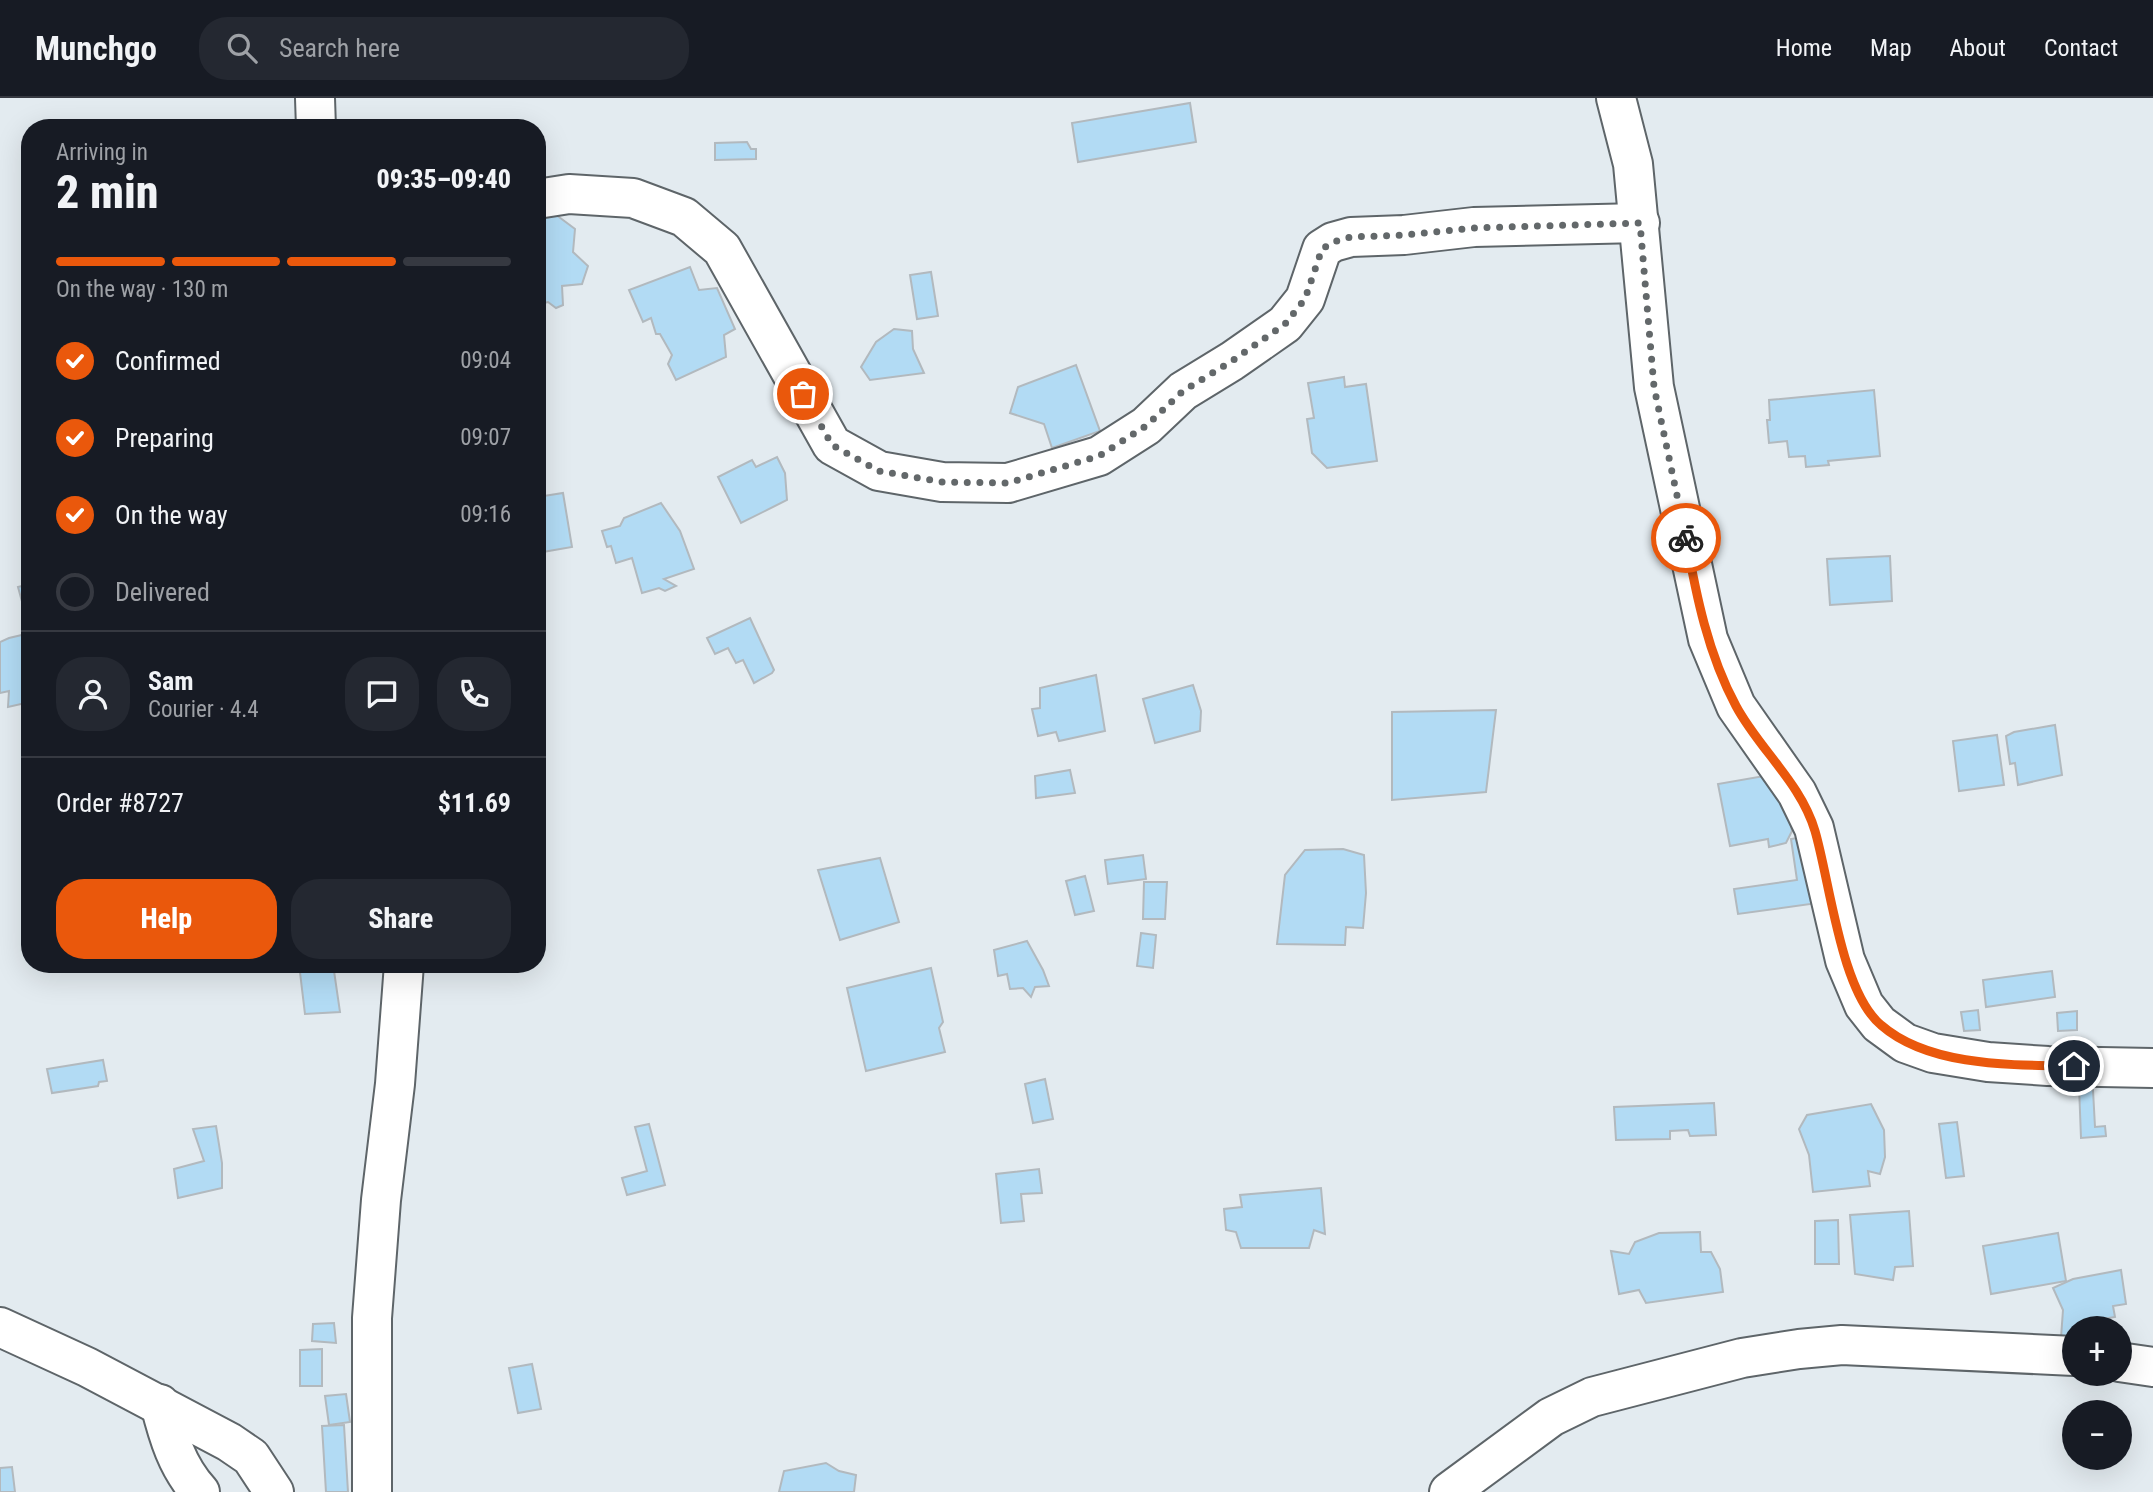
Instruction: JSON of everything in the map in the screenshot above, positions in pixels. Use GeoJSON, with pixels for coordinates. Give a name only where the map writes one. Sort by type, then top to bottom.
{"type":"FeatureCollection","features":[{"type":"Feature","properties":{"kind":"street"},"geometry":{"type":"LineString","coordinates":[[315,98],[316,119]]}},
{"type":"Feature","properties":{"kind":"street"},"geometry":{"type":"LineString","coordinates":[[1616,98],[1633,164],[1654,387],[1708,639],[1736,706],[1797,793],[1814,828],[1845,960],[1864,1005],[1879,1024],[1905,1043],[1933,1053],[1988,1062],[2153,1068]]}},
{"type":"Feature","properties":{"kind":"street"},"geometry":{"type":"LineString","coordinates":[[546,198],[569,194],[633,198],[684,217],[722,250],[832,445],[879,471],[942,482],[1008,483],[1099,456],[1146,426],[1183,391],[1285,324],[1305,299],[1322,249],[1333,242],[1351,237],[1474,228],[1640,223]]}},
{"type":"Feature","properties":{"kind":"street"},"geometry":{"type":"LineString","coordinates":[[372,1492],[372,1318],[403,973]]}},
{"type":"Feature","properties":{"kind":"street"},"geometry":{"type":"LineString","coordinates":[[0,1327],[87,1367],[229,1442],[251,1457],[274,1492]]}},
{"type":"Feature","properties":{"kind":"street"},"geometry":{"type":"LineString","coordinates":[[1449,1492],[1551,1417],[1592,1396],[1742,1358],[1842,1345],[2062,1355]]}},
{"type":"Feature","properties":{"kind":"street"},"geometry":{"type":"LineString","coordinates":[[2132,1364],[2153,1367]]}},
{"type":"Feature","properties":{"kind":"street"},"geometry":{"type":"LineString","coordinates":[[160,1404],[170,1442],[180,1464],[200,1492]]}},
{"type":"Feature","properties":{"kind":"building"},"geometry":{"type":"Polygon","coordinates":[[[1190,103],[1196,142],[1078,162],[1072,123],[1190,103]]]}},
{"type":"Feature","properties":{"kind":"building"},"geometry":{"type":"Polygon","coordinates":[[[747,142],[751,149],[756,149],[756,159],[715,160],[715,143],[747,142]]]}},
{"type":"Feature","properties":{"kind":"building"},"geometry":{"type":"Polygon","coordinates":[[[555,214],[575,229],[573,252],[588,266],[582,284],[562,286],[563,305],[556,308],[546,302],[546,216],[555,214]]]}},
{"type":"Feature","properties":{"kind":"building"},"geometry":{"type":"Polygon","coordinates":[[[690,267],[699,290],[717,288],[735,329],[724,335],[726,357],[676,380],[668,364],[672,355],[660,334],[656,334],[651,318],[643,322],[629,290],[690,267]]]}},
{"type":"Feature","properties":{"kind":"building"},"geometry":{"type":"Polygon","coordinates":[[[931,272],[938,316],[917,319],[910,275],[931,272]]]}},
{"type":"Feature","properties":{"kind":"building"},"geometry":{"type":"Polygon","coordinates":[[[894,329],[912,331],[913,349],[924,373],[870,380],[861,367],[876,342],[894,329]]]}},
{"type":"Feature","properties":{"kind":"building"},"geometry":{"type":"Polygon","coordinates":[[[1076,365],[1100,431],[1052,448],[1044,424],[1010,413],[1018,387],[1076,365]]]}},
{"type":"Feature","properties":{"kind":"building"},"geometry":{"type":"Polygon","coordinates":[[[1344,377],[1345,387],[1366,384],[1377,461],[1327,468],[1312,453],[1307,419],[1314,418],[1308,383],[1344,377]]]}},
{"type":"Feature","properties":{"kind":"building"},"geometry":{"type":"Polygon","coordinates":[[[1874,390],[1880,456],[1828,461],[1829,465],[1806,467],[1805,456],[1789,457],[1787,441],[1769,443],[1769,400],[1874,390]]]}},
{"type":"Feature","properties":{"kind":"building"},"geometry":{"type":"Polygon","coordinates":[[[777,457],[785,473],[787,500],[741,523],[718,477],[752,460],[756,467],[777,457]]]}},
{"type":"Feature","properties":{"kind":"building"},"geometry":{"type":"Polygon","coordinates":[[[563,493],[572,547],[546,551],[546,496],[563,493]]]}},
{"type":"Feature","properties":{"kind":"building"},"geometry":{"type":"Polygon","coordinates":[[[661,503],[680,531],[694,569],[664,579],[676,586],[665,591],[659,588],[642,593],[632,558],[616,563],[611,546],[607,547],[602,531],[620,526],[624,518],[661,503]]]}},
{"type":"Feature","properties":{"kind":"building"},"geometry":{"type":"Polygon","coordinates":[[[1890,556],[1892,601],[1830,605],[1827,559],[1890,556]]]}},
{"type":"Feature","properties":{"kind":"building"},"geometry":{"type":"Polygon","coordinates":[[[750,618],[774,670],[754,683],[743,660],[736,663],[728,648],[715,654],[707,638],[750,618]]]}},
{"type":"Feature","properties":{"kind":"building"},"geometry":{"type":"Polygon","coordinates":[[[21,635],[21,704],[8,707],[9,691],[0,693],[0,642],[21,635]]]}},
{"type":"Feature","properties":{"kind":"building"},"geometry":{"type":"Polygon","coordinates":[[[1096,675],[1105,731],[1059,741],[1056,732],[1038,736],[1032,709],[1040,708],[1040,688],[1096,675]]]}},
{"type":"Feature","properties":{"kind":"building"},"geometry":{"type":"Polygon","coordinates":[[[1193,685],[1201,711],[1200,731],[1155,743],[1143,699],[1193,685]]]}},
{"type":"Feature","properties":{"kind":"building"},"geometry":{"type":"Polygon","coordinates":[[[1496,710],[1486,792],[1392,800],[1392,712],[1496,710]]]}},
{"type":"Feature","properties":{"kind":"building"},"geometry":{"type":"Polygon","coordinates":[[[2055,725],[2062,775],[2018,785],[2015,763],[2010,764],[2006,736],[2014,732],[2055,725]]]}},
{"type":"Feature","properties":{"kind":"building"},"geometry":{"type":"Polygon","coordinates":[[[1997,735],[2004,785],[1959,791],[1953,741],[1997,735]]]}},
{"type":"Feature","properties":{"kind":"building"},"geometry":{"type":"Polygon","coordinates":[[[1070,770],[1075,793],[1036,798],[1035,776],[1070,770]]]}},
{"type":"Feature","properties":{"kind":"building"},"geometry":{"type":"Polygon","coordinates":[[[1781,773],[1792,831],[1786,843],[1769,847],[1768,839],[1730,846],[1718,784],[1781,773]]]}},
{"type":"Feature","properties":{"kind":"building"},"geometry":{"type":"Polygon","coordinates":[[[1815,835],[1825,902],[1738,914],[1734,889],[1797,880],[1791,839],[1815,835]]]}},
{"type":"Feature","properties":{"kind":"building"},"geometry":{"type":"Polygon","coordinates":[[[1343,849],[1364,855],[1366,893],[1363,928],[1346,927],[1345,945],[1277,944],[1285,875],[1305,850],[1343,849]]]}},
{"type":"Feature","properties":{"kind":"building"},"geometry":{"type":"Polygon","coordinates":[[[1143,855],[1146,879],[1108,884],[1105,860],[1143,855]]]}},
{"type":"Feature","properties":{"kind":"building"},"geometry":{"type":"Polygon","coordinates":[[[880,858],[899,922],[840,940],[818,870],[880,858]]]}},
{"type":"Feature","properties":{"kind":"building"},"geometry":{"type":"Polygon","coordinates":[[[1085,876],[1094,911],[1075,915],[1066,881],[1085,876]]]}},
{"type":"Feature","properties":{"kind":"building"},"geometry":{"type":"Polygon","coordinates":[[[1144,882],[1167,882],[1165,919],[1143,919],[1144,882]]]}},
{"type":"Feature","properties":{"kind":"building"},"geometry":{"type":"Polygon","coordinates":[[[1141,933],[1156,935],[1153,968],[1137,966],[1141,933]]]}},
{"type":"Feature","properties":{"kind":"building"},"geometry":{"type":"Polygon","coordinates":[[[1027,941],[1049,986],[1035,987],[1031,997],[1023,988],[1010,989],[1007,974],[998,976],[994,950],[1027,941]]]}},
{"type":"Feature","properties":{"kind":"building"},"geometry":{"type":"Polygon","coordinates":[[[931,968],[943,1022],[939,1028],[945,1052],[866,1071],[847,988],[931,968]]]}},
{"type":"Feature","properties":{"kind":"building"},"geometry":{"type":"Polygon","coordinates":[[[2052,971],[2055,997],[1986,1007],[1983,980],[2052,971]]]}},
{"type":"Feature","properties":{"kind":"building"},"geometry":{"type":"Polygon","coordinates":[[[300,973],[334,973],[340,1012],[305,1014],[300,973]]]}},
{"type":"Feature","properties":{"kind":"building"},"geometry":{"type":"Polygon","coordinates":[[[1978,1010],[1980,1030],[1964,1031],[1961,1012],[1978,1010]]]}},
{"type":"Feature","properties":{"kind":"building"},"geometry":{"type":"Polygon","coordinates":[[[2077,1011],[2077,1030],[2058,1031],[2057,1013],[2077,1011]]]}},
{"type":"Feature","properties":{"kind":"building"},"geometry":{"type":"Polygon","coordinates":[[[103,1060],[107,1081],[99,1082],[98,1086],[52,1093],[47,1069],[103,1060]]]}},
{"type":"Feature","properties":{"kind":"building"},"geometry":{"type":"Polygon","coordinates":[[[1045,1079],[1053,1119],[1033,1123],[1025,1084],[1045,1079]]]}},
{"type":"Feature","properties":{"kind":"building"},"geometry":{"type":"Polygon","coordinates":[[[2079,1086],[2093,1090],[2095,1127],[2105,1126],[2106,1136],[2081,1138],[2079,1086]]]}},
{"type":"Feature","properties":{"kind":"building"},"geometry":{"type":"Polygon","coordinates":[[[1714,1103],[1716,1135],[1690,1136],[1688,1130],[1670,1131],[1670,1139],[1616,1140],[1614,1107],[1714,1103]]]}},
{"type":"Feature","properties":{"kind":"building"},"geometry":{"type":"Polygon","coordinates":[[[1871,1104],[1884,1130],[1885,1157],[1880,1174],[1868,1171],[1870,1186],[1813,1192],[1809,1155],[1799,1129],[1807,1115],[1871,1104]]]}},
{"type":"Feature","properties":{"kind":"building"},"geometry":{"type":"Polygon","coordinates":[[[1957,1122],[1964,1176],[1946,1178],[1939,1124],[1957,1122]]]}},
{"type":"Feature","properties":{"kind":"building"},"geometry":{"type":"Polygon","coordinates":[[[649,1124],[665,1185],[627,1195],[622,1178],[647,1171],[635,1127],[649,1124]]]}},
{"type":"Feature","properties":{"kind":"building"},"geometry":{"type":"Polygon","coordinates":[[[216,1126],[222,1163],[222,1188],[178,1198],[174,1169],[204,1161],[193,1129],[216,1126]]]}},
{"type":"Feature","properties":{"kind":"building"},"geometry":{"type":"Polygon","coordinates":[[[1039,1169],[1042,1193],[1021,1194],[1024,1221],[1001,1223],[996,1174],[1039,1169]]]}},
{"type":"Feature","properties":{"kind":"building"},"geometry":{"type":"Polygon","coordinates":[[[1321,1188],[1325,1234],[1314,1230],[1309,1248],[1241,1248],[1236,1232],[1226,1230],[1224,1209],[1242,1207],[1240,1195],[1321,1188]]]}},
{"type":"Feature","properties":{"kind":"building"},"geometry":{"type":"Polygon","coordinates":[[[1909,1211],[1913,1266],[1895,1267],[1893,1280],[1855,1274],[1850,1215],[1909,1211]]]}},
{"type":"Feature","properties":{"kind":"building"},"geometry":{"type":"Polygon","coordinates":[[[1838,1220],[1839,1264],[1815,1264],[1815,1221],[1838,1220]]]}},
{"type":"Feature","properties":{"kind":"building"},"geometry":{"type":"Polygon","coordinates":[[[1700,1232],[1701,1252],[1711,1252],[1720,1269],[1723,1292],[1646,1303],[1639,1290],[1619,1294],[1611,1251],[1629,1254],[1635,1242],[1659,1233],[1700,1232]]]}},
{"type":"Feature","properties":{"kind":"building"},"geometry":{"type":"Polygon","coordinates":[[[2058,1233],[2066,1281],[1991,1294],[1983,1246],[2058,1233]]]}},
{"type":"Feature","properties":{"kind":"building"},"geometry":{"type":"Polygon","coordinates":[[[2121,1270],[2126,1304],[2113,1306],[2115,1316],[2063,1316],[2063,1310],[2053,1288],[2073,1279],[2121,1270]]]}},
{"type":"Feature","properties":{"kind":"building"},"geometry":{"type":"Polygon","coordinates":[[[334,1323],[336,1343],[312,1341],[313,1324],[334,1323]]]}},
{"type":"Feature","properties":{"kind":"building"},"geometry":{"type":"Polygon","coordinates":[[[322,1349],[322,1386],[300,1386],[300,1350],[322,1349]]]}},
{"type":"Feature","properties":{"kind":"building"},"geometry":{"type":"Polygon","coordinates":[[[532,1364],[541,1409],[518,1413],[509,1368],[532,1364]]]}},
{"type":"Feature","properties":{"kind":"building"},"geometry":{"type":"Polygon","coordinates":[[[346,1394],[350,1422],[329,1425],[325,1396],[346,1394]]]}},
{"type":"Feature","properties":{"kind":"building"},"geometry":{"type":"Polygon","coordinates":[[[344,1425],[348,1492],[326,1492],[322,1426],[344,1425]]]}},
{"type":"Feature","properties":{"kind":"building"},"geometry":{"type":"Polygon","coordinates":[[[826,1463],[839,1471],[856,1475],[854,1492],[779,1492],[784,1471],[826,1463]]]}},
{"type":"Feature","properties":{"kind":"building"},"geometry":{"type":"Polygon","coordinates":[[[12,1467],[15,1492],[0,1492],[0,1468],[12,1467]]]}},
{"type":"Feature","properties":{"kind":"way so far"},"geometry":{"type":"LineString","coordinates":[[803,394],[832,445],[879,471],[942,482],[1008,483],[1099,456],[1146,426],[1183,391],[1285,324],[1305,299],[1322,249],[1333,242],[1351,237],[1474,228],[1640,223],[1654,387],[1686,538]]}},
{"type":"Feature","properties":{"kind":"route"},"geometry":{"type":"LineString","coordinates":[[1686,538],[1708,639],[1736,706],[1797,793],[1814,828],[1845,960],[1864,1005],[1879,1024],[1905,1043],[1933,1053],[1988,1062],[2074,1066]]}}]}
